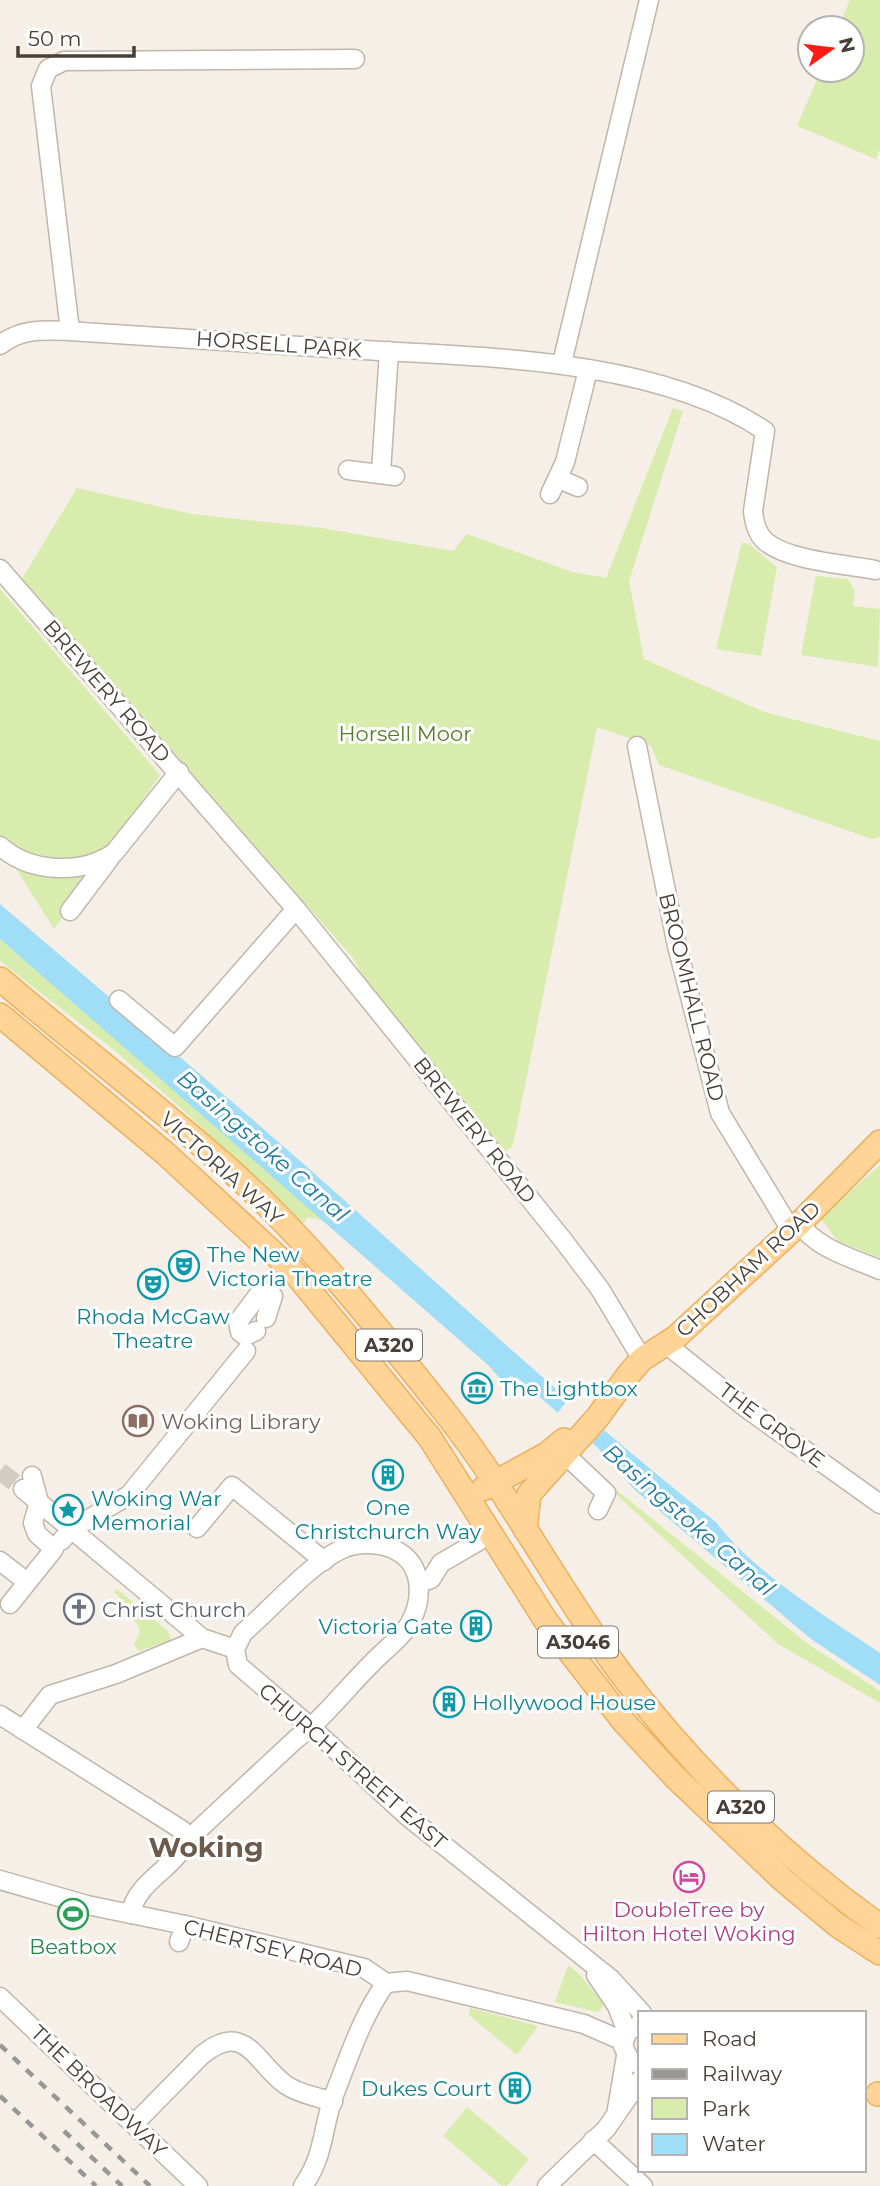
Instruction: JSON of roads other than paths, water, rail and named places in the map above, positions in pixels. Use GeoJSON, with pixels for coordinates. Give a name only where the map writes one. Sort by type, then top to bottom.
{"type":"FeatureCollection","features":[{"type":"Feature","properties":{"kind":"main road","name":"VICTORIA WAY"},"geometry":{"type":"LineString","coordinates":[[0,979],[230,1171],[334,1277],[467,1440],[490,1497],[564,1622],[657,1745],[675,1777],[782,1879],[837,1925],[880,1954]]}},
{"type":"Feature","properties":{"kind":"main road","name":"VICTORIA WAY"},"geometry":{"type":"LineString","coordinates":[[0,1014],[166,1154],[295,1273],[429,1438],[526,1529],[619,1671],[696,1763],[749,1816],[880,1926]]}},
{"type":"Feature","properties":{"kind":"main road","name":"CHOBHAM ROAD"},"geometry":{"type":"LineString","coordinates":[[526,1529],[525,1510],[529,1494],[642,1359],[666,1344],[795,1226],[880,1142]]}},
{"type":"Feature","properties":{"kind":"main road","name":"A320"},"geometry":{"type":"LineString","coordinates":[[467,1440],[491,1458],[515,1464],[527,1463]]}},
{"type":"Feature","properties":{"kind":"main road","name":"CHOBHAM ROAD"},"geometry":{"type":"LineString","coordinates":[[490,1497],[570,1448]]}},
{"type":"Feature","properties":{"kind":"main road","name":"CHOBHAM ROAD"},"geometry":{"type":"LineString","coordinates":[[490,1497],[527,1463],[570,1448]]}},
{"type":"Feature","properties":{"kind":"street"},"geometry":{"type":"LineString","coordinates":[[562,363],[649,0]]}},
{"type":"Feature","properties":{"kind":"street"},"geometry":{"type":"LineString","coordinates":[[69,331],[41,86],[48,69],[64,61],[355,59]]}},
{"type":"Feature","properties":{"kind":"street","name":"HORSELL PARK"},"geometry":{"type":"LineString","coordinates":[[0,345],[29,331],[69,331],[562,363],[704,400],[765,431],[753,511],[759,534],[764,540],[788,553],[875,570]]}},
{"type":"Feature","properties":{"kind":"street"},"geometry":{"type":"LineString","coordinates":[[356,476],[388,474],[389,351]]}},
{"type":"Feature","properties":{"kind":"street"},"geometry":{"type":"LineString","coordinates":[[578,486],[555,486],[588,370]]}},
{"type":"Feature","properties":{"kind":"street","name":"BREWERY ROAD"},"geometry":{"type":"LineString","coordinates":[[0,569],[296,909],[563,1240],[600,1289],[642,1359]]}},
{"type":"Feature","properties":{"kind":"street","name":"BROOMHALL ROAD"},"geometry":{"type":"LineString","coordinates":[[637,746],[677,946],[720,1113],[795,1226],[829,1246],[880,1270]]}},
{"type":"Feature","properties":{"kind":"street"},"geometry":{"type":"LineString","coordinates":[[70,911],[179,772]]}},
{"type":"Feature","properties":{"kind":"street"},"geometry":{"type":"LineString","coordinates":[[0,846],[27,863],[64,868],[95,864],[114,853]]}},
{"type":"Feature","properties":{"kind":"street"},"geometry":{"type":"LineString","coordinates":[[120,1000],[175,1047],[296,909]]}},
{"type":"Feature","properties":{"kind":"street","name":"THE GROVE"},"geometry":{"type":"LineString","coordinates":[[666,1344],[746,1408],[880,1504]]}},
{"type":"Feature","properties":{"kind":"street"},"geometry":{"type":"LineString","coordinates":[[10,1604],[63,1540],[129,1494],[246,1351]]}},
{"type":"Feature","properties":{"kind":"street"},"geometry":{"type":"LineString","coordinates":[[570,1448],[606,1493],[598,1510]]}},
{"type":"Feature","properties":{"kind":"street"},"geometry":{"type":"LineString","coordinates":[[27,1483],[63,1540]]}},
{"type":"Feature","properties":{"kind":"street"},"geometry":{"type":"LineString","coordinates":[[197,1528],[232,1486],[324,1560]]}},
{"type":"Feature","properties":{"kind":"street"},"geometry":{"type":"LineString","coordinates":[[39,1502],[33,1523],[37,1534],[63,1540],[123,1572],[202,1638],[235,1649],[243,1633],[324,1560],[343,1548],[356,1545],[385,1547],[407,1558],[419,1583],[419,1601],[410,1624],[337,1698],[312,1728],[296,1739],[190,1835],[180,1854],[138,1892],[131,1914]]}},
{"type":"Feature","properties":{"kind":"street"},"geometry":{"type":"LineString","coordinates":[[419,1583],[431,1579],[441,1563],[479,1541]]}},
{"type":"Feature","properties":{"kind":"street"},"geometry":{"type":"LineString","coordinates":[[0,1561],[27,1582]]}},
{"type":"Feature","properties":{"kind":"street"},"geometry":{"type":"LineString","coordinates":[[23,1730],[51,1695],[116,1674],[202,1638]]}},
{"type":"Feature","properties":{"kind":"street","name":"CHURCH STREET EAST"},"geometry":{"type":"LineString","coordinates":[[235,1649],[241,1669],[312,1728],[407,1816],[622,1988],[640,2011]]}},
{"type":"Feature","properties":{"kind":"street"},"geometry":{"type":"LineString","coordinates":[[0,1715],[190,1835]]}},
{"type":"Feature","properties":{"kind":"street","name":"CHERTSEY ROAD"},"geometry":{"type":"LineString","coordinates":[[0,1880],[87,1905],[131,1914],[182,1933],[364,1968],[386,1983],[407,1981],[553,2015],[584,2024],[631,2044]]}},
{"type":"Feature","properties":{"kind":"street","name":"CHURCH STREET EAST"},"geometry":{"type":"LineString","coordinates":[[588,1963],[617,2006],[631,2044]]}},
{"type":"Feature","properties":{"kind":"street"},"geometry":{"type":"LineString","coordinates":[[303,2186],[320,2156],[333,2102],[365,2015],[386,1983]]}},
{"type":"Feature","properties":{"kind":"street","name":"THE BROADWAY"},"geometry":{"type":"LineString","coordinates":[[0,1997],[198,2186]]}},
{"type":"Feature","properties":{"kind":"street"},"geometry":{"type":"LineString","coordinates":[[134,2124],[202,2055],[212,2047],[229,2041],[247,2046],[288,2086],[333,2102]]}},
{"type":"Feature","properties":{"kind":"street"},"geometry":{"type":"LineString","coordinates":[[616,2112],[631,2044]]}},
{"type":"Feature","properties":{"kind":"street"},"geometry":{"type":"LineString","coordinates":[[547,2186],[606,2129],[638,2083]]}},
{"type":"Feature","properties":{"kind":"street"},"geometry":{"type":"LineString","coordinates":[[593,2140],[643,2186]]}},
{"type":"Feature","properties":{"kind":"water","name":"Basingstoke Canal"},"geometry":{"type":"Polygon","coordinates":[[[0,904],[266,1131],[578,1407],[716,1522],[749,1558],[770,1576],[880,1653],[880,1685],[811,1639],[635,1490],[597,1447],[519,1379],[510,1376],[504,1383],[488,1365],[0,939],[0,904]]]}},
{"type":"Feature","properties":{"kind":"tunnel"},"geometry":{"type":"LineString","coordinates":[[0,1471],[23,1489]]}},
{"type":"Feature","properties":{"kind":"railway"},"geometry":{"type":"LineString","coordinates":[[0,2045],[150,2186]]}},
{"type":"Feature","properties":{"kind":"railway"},"geometry":{"type":"LineString","coordinates":[[0,2096],[96,2186]]}},
{"type":"Feature","properties":{"kind":"railway"},"geometry":{"type":"LineString","coordinates":[[64,2131],[122,2186]]}},
{"type":"Feature","properties":{"kind":"place","name":"The New Victoria Theatre"},"geometry":{"type":"Point","coordinates":[184,1266]}},
{"type":"Feature","properties":{"kind":"place","name":"Rhoda McGaw Theatre"},"geometry":{"type":"Point","coordinates":[153,1284]}},
{"type":"Feature","properties":{"kind":"place","name":"The Lightbox"},"geometry":{"type":"Point","coordinates":[477,1388]}},
{"type":"Feature","properties":{"kind":"place","name":"Woking Library"},"geometry":{"type":"Point","coordinates":[138,1421]}},
{"type":"Feature","properties":{"kind":"place","name":"One Christchurch Way"},"geometry":{"type":"Point","coordinates":[388,1475]}},
{"type":"Feature","properties":{"kind":"place","name":"Woking War Memorial"},"geometry":{"type":"Point","coordinates":[68,1510]}},
{"type":"Feature","properties":{"kind":"place","name":"Christ Church"},"geometry":{"type":"Point","coordinates":[79,1609]}},
{"type":"Feature","properties":{"kind":"place","name":"Victoria Gate"},"geometry":{"type":"Point","coordinates":[476,1626]}},
{"type":"Feature","properties":{"kind":"place","name":"Hollywood House"},"geometry":{"type":"Point","coordinates":[449,1702]}},
{"type":"Feature","properties":{"kind":"place","name":"DoubleTree by Hilton Hotel Woking"},"geometry":{"type":"Point","coordinates":[689,1877]}},
{"type":"Feature","properties":{"kind":"place","name":"Beatbox"},"geometry":{"type":"Point","coordinates":[73,1914]}},
{"type":"Feature","properties":{"kind":"place","name":"Dukes Court"},"geometry":{"type":"Point","coordinates":[515,2088]}},
{"type":"Feature","properties":{"kind":"district","name":"Woking"},"geometry":{"type":"Point","coordinates":[206,1847]}},
{"type":"Feature","properties":{"kind":"park label","name":"Horsell Moor"},"geometry":{"type":"Point","coordinates":[405,733]}}]}
